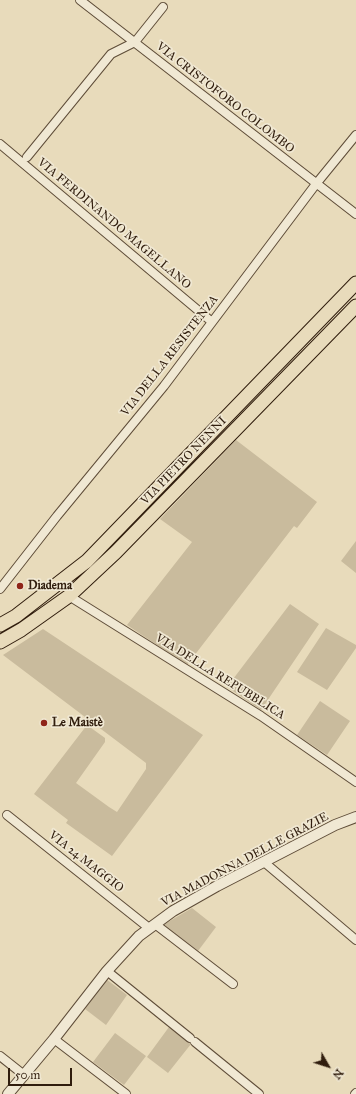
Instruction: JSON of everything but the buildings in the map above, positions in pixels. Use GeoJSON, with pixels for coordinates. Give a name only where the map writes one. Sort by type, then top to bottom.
{"type":"FeatureCollection","features":[{"type":"Feature","properties":{"kind":"main road","name":"VIA PIETRO NENNI"},"geometry":{"type":"LineString","coordinates":[[0,625],[16,616],[88,561],[356,283]]}},
{"type":"Feature","properties":{"kind":"main road","name":"VIA PIETRO NENNI"},"geometry":{"type":"LineString","coordinates":[[0,642],[21,630],[69,596],[148,520],[356,306]]}},
{"type":"Feature","properties":{"kind":"street","name":"VIA CRISTOFORO COLOMBO"},"geometry":{"type":"LineString","coordinates":[[80,0],[356,214]]}},
{"type":"Feature","properties":{"kind":"street"},"geometry":{"type":"LineString","coordinates":[[27,157],[111,54],[135,42],[166,3]]}},
{"type":"Feature","properties":{"kind":"street","name":"VIA DELLA RESISTENZA"},"geometry":{"type":"LineString","coordinates":[[0,589],[57,516],[164,386],[316,184],[356,135]]}},
{"type":"Feature","properties":{"kind":"street","name":"VIA FERDINANDO MAGELLANO"},"geometry":{"type":"LineString","coordinates":[[0,144],[212,322]]}},
{"type":"Feature","properties":{"kind":"street","name":"VIA DELLA REPUBBLICA"},"geometry":{"type":"LineString","coordinates":[[69,596],[255,712],[356,782]]}},
{"type":"Feature","properties":{"kind":"street","name":"VIA 24 MAGGIO"},"geometry":{"type":"LineString","coordinates":[[7,815],[152,926],[233,984]]}},
{"type":"Feature","properties":{"kind":"street","name":"VIA MADONNA DELLE GRAZIE"},"geometry":{"type":"LineString","coordinates":[[8,1094],[54,1039],[107,971],[139,936],[179,907],[335,825],[356,817]]}},
{"type":"Feature","properties":{"kind":"street"},"geometry":{"type":"LineString","coordinates":[[264,862],[356,940]]}},
{"type":"Feature","properties":{"kind":"street"},"geometry":{"type":"LineString","coordinates":[[107,971],[259,1094]]}},
{"type":"Feature","properties":{"kind":"street"},"geometry":{"type":"LineString","coordinates":[[54,1039],[126,1094]]}},
{"type":"Feature","properties":{"kind":"street"},"geometry":{"type":"LineString","coordinates":[[0,1056],[24,1075]]}},
{"type":"Feature","properties":{"kind":"shaded area"},"geometry":{"type":"Polygon","coordinates":[[[236,440],[317,502],[297,528],[294,526],[187,665],[127,625],[192,542],[160,519],[236,440]]]}},
{"type":"Feature","properties":{"kind":"shaded area"},"geometry":{"type":"Polygon","coordinates":[[[356,541],[356,573],[341,561],[356,541]]]}},
{"type":"Feature","properties":{"kind":"shaded area"},"geometry":{"type":"Polygon","coordinates":[[[290,604],[319,624],[261,710],[227,687],[290,604]]]}},
{"type":"Feature","properties":{"kind":"shaded area"},"geometry":{"type":"Polygon","coordinates":[[[326,628],[356,645],[356,648],[327,690],[297,672],[326,628]]]}},
{"type":"Feature","properties":{"kind":"shaded area"},"geometry":{"type":"Polygon","coordinates":[[[43,629],[203,735],[112,856],[66,823],[68,820],[34,794],[87,725],[105,738],[105,742],[76,783],[109,807],[117,812],[146,769],[146,763],[3,655],[43,629]]]}},
{"type":"Feature","properties":{"kind":"shaded area"},"geometry":{"type":"Polygon","coordinates":[[[320,701],[350,721],[327,755],[297,735],[320,701]]]}},
{"type":"Feature","properties":{"kind":"shaded area"},"geometry":{"type":"Polygon","coordinates":[[[192,908],[216,927],[198,951],[163,925],[192,908]]]}},
{"type":"Feature","properties":{"kind":"shaded area"},"geometry":{"type":"Polygon","coordinates":[[[106,979],[127,995],[106,1025],[85,1009],[106,979]]]}},
{"type":"Feature","properties":{"kind":"shaded area"},"geometry":{"type":"Polygon","coordinates":[[[169,1027],[191,1044],[168,1073],[147,1057],[169,1027]]]}},
{"type":"Feature","properties":{"kind":"shaded area"},"geometry":{"type":"Polygon","coordinates":[[[115,1033],[146,1056],[124,1085],[93,1062],[115,1033]]]}},
{"type":"Feature","properties":{"kind":"place","name":"Diadema"},"geometry":{"type":"Point","coordinates":[20,586]}},
{"type":"Feature","properties":{"kind":"place","name":"Le Maistè"},"geometry":{"type":"Point","coordinates":[44,723]}}]}
